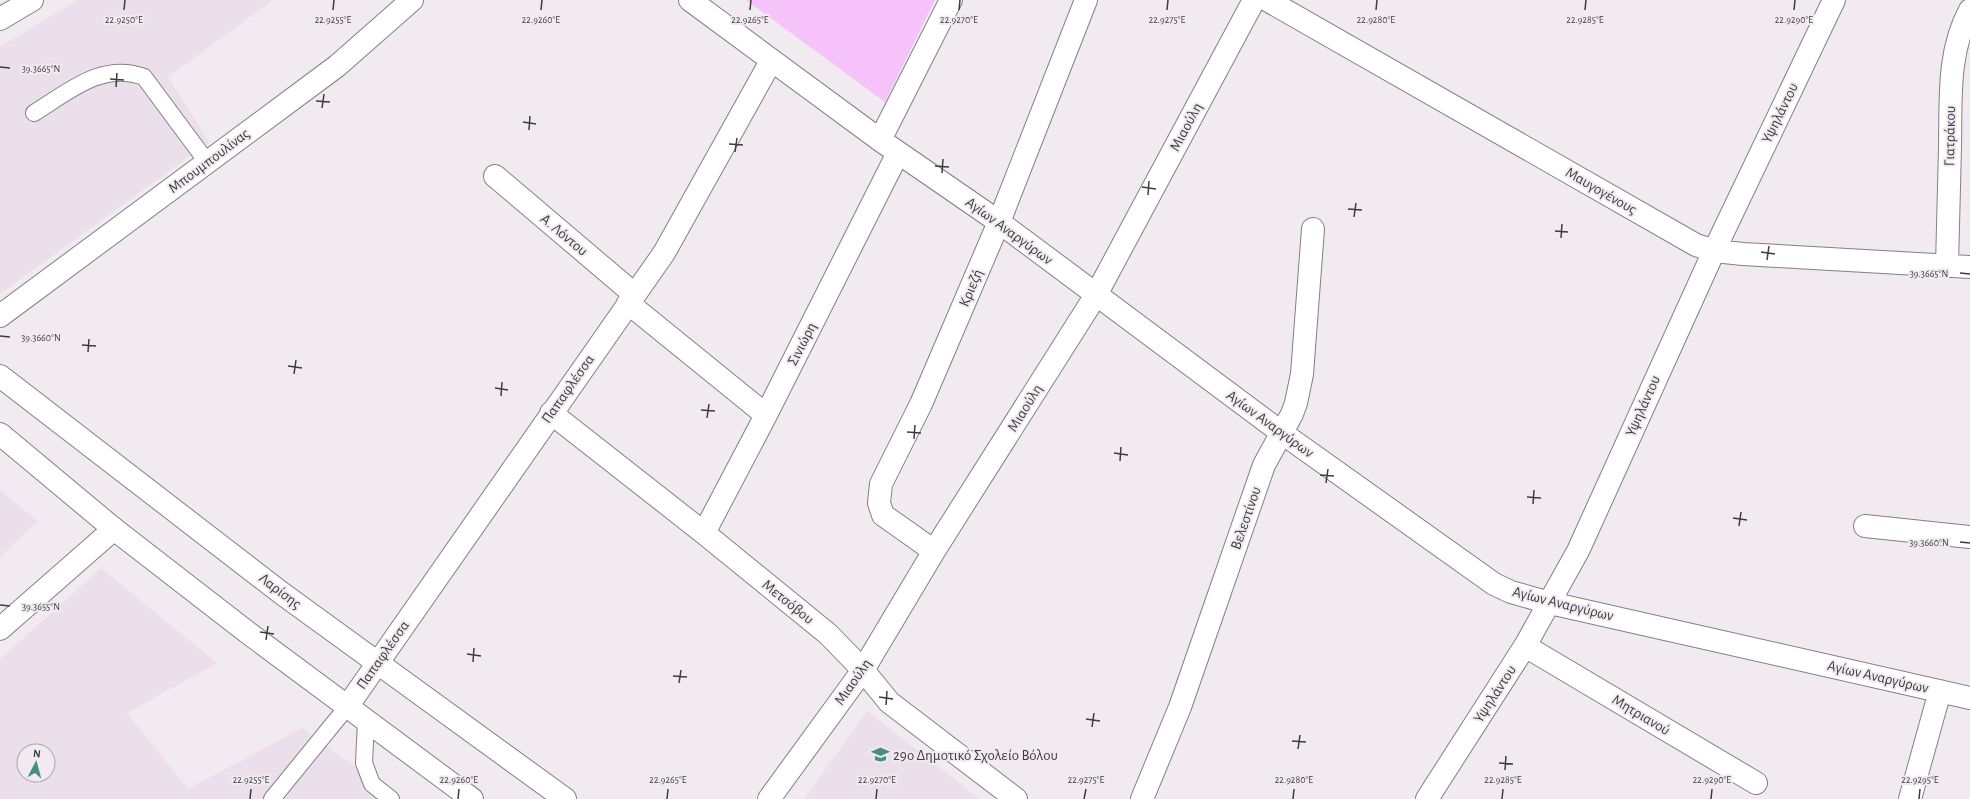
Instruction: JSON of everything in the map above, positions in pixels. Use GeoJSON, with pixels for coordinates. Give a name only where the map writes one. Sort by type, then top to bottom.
{"type":"FeatureCollection","features":[{"type":"Feature","properties":{"kind":"street"},"geometry":{"type":"LineString","coordinates":[[0,19],[32,0]]}},
{"type":"Feature","properties":{"kind":"street","name":"Μπουμπουλίνας"},"geometry":{"type":"LineString","coordinates":[[0,316],[337,66],[412,0]]}},
{"type":"Feature","properties":{"kind":"street","name":"Αγίων Αναργύρων"},"geometry":{"type":"LineString","coordinates":[[690,0],[898,153],[999,222],[1096,296],[1282,433],[1494,584],[1511,592],[1550,603],[1970,698]]}},
{"type":"Feature","properties":{"kind":"street"},"geometry":{"type":"LineString","coordinates":[[880,140],[951,0]]}},
{"type":"Feature","properties":{"kind":"street","name":"Κριεζή"},"geometry":{"type":"LineString","coordinates":[[934,551],[883,514],[879,495],[881,484],[921,404],[999,222],[1086,0]]}},
{"type":"Feature","properties":{"kind":"street","name":"Μιαούλη"},"geometry":{"type":"LineString","coordinates":[[769,799],[863,670],[934,551],[1096,296],[1254,0]]}},
{"type":"Feature","properties":{"kind":"street","name":"Μαυγογένους"},"geometry":{"type":"LineString","coordinates":[[1267,0],[1696,245],[1714,251],[1743,254],[1970,267]]}},
{"type":"Feature","properties":{"kind":"street","name":"Υψηλάντου"},"geometry":{"type":"LineString","coordinates":[[1427,799],[1526,646],[1578,551],[1714,251],[1834,0]]}},
{"type":"Feature","properties":{"kind":"street","name":"Γιατράκου"},"geometry":{"type":"LineString","coordinates":[[1947,266],[1953,65],[1956,44],[1963,23],[1970,10]]}},
{"type":"Feature","properties":{"kind":"street","name":"Παπαφλέσσα"},"geometry":{"type":"LineString","coordinates":[[347,707],[664,253],[771,61]]}},
{"type":"Feature","properties":{"kind":"street","name":"Σινιώρη"},"geometry":{"type":"LineString","coordinates":[[704,533],[766,415],[898,153]]}},
{"type":"Feature","properties":{"kind":"street","name":"Α. Λόντου"},"geometry":{"type":"LineString","coordinates":[[495,176],[631,299],[766,415]]}},
{"type":"Feature","properties":{"kind":"street","name":"Βελεστίνου"},"geometry":{"type":"LineString","coordinates":[[1142,799],[1183,700],[1264,465],[1292,414],[1299,390],[1313,230]]}},
{"type":"Feature","properties":{"kind":"street","name":"Λαρίσης"},"geometry":{"type":"LineString","coordinates":[[0,376],[280,592],[377,664],[565,799]]}},
{"type":"Feature","properties":{"kind":"street","name":"Μετσόβου"},"geometry":{"type":"LineString","coordinates":[[551,413],[704,533],[836,641],[863,670],[888,702],[1016,799]]}},
{"type":"Feature","properties":{"kind":"street"},"geometry":{"type":"LineString","coordinates":[[0,434],[114,529],[247,632],[472,799]]}},
{"type":"Feature","properties":{"kind":"street"},"geometry":{"type":"LineString","coordinates":[[1864,526],[1970,537]]}},
{"type":"Feature","properties":{"kind":"street"},"geometry":{"type":"LineString","coordinates":[[0,629],[114,529]]}},
{"type":"Feature","properties":{"kind":"street","name":"Μητριανού"},"geometry":{"type":"LineString","coordinates":[[1526,646],[1756,783]]}},
{"type":"Feature","properties":{"kind":"street"},"geometry":{"type":"LineString","coordinates":[[1910,799],[1940,691]]}},
{"type":"Feature","properties":{"kind":"lane"},"geometry":{"type":"LineString","coordinates":[[34,113],[97,75],[120,71],[133,73],[144,77],[207,162]]}},
{"type":"Feature","properties":{"kind":"lane"},"geometry":{"type":"LineString","coordinates":[[272,799],[347,707]]}},
{"type":"Feature","properties":{"kind":"lane"},"geometry":{"type":"LineString","coordinates":[[366,721],[364,763],[372,784],[391,799]]}},
{"type":"Feature","properties":{"kind":"shaded area"},"geometry":{"type":"Polygon","coordinates":[[[78,0],[273,0],[168,77],[209,142],[0,294],[0,47],[78,0]]]}},
{"type":"Feature","properties":{"kind":"shaded area"},"geometry":{"type":"Polygon","coordinates":[[[746,0],[935,0],[885,102],[746,0]]]}},
{"type":"Feature","properties":{"kind":"shaded area"},"geometry":{"type":"Polygon","coordinates":[[[0,490],[38,521],[0,557],[0,490]]]}},
{"type":"Feature","properties":{"kind":"shaded area"},"geometry":{"type":"Polygon","coordinates":[[[101,568],[217,663],[127,713],[188,789],[302,728],[399,799],[0,799],[0,659],[101,568]]]}},
{"type":"Feature","properties":{"kind":"shaded area","name":"29ο Δημοτικό Σχολείο Βόλου"},"geometry":{"type":"Polygon","coordinates":[[[867,711],[980,799],[804,799],[867,711]]]}},
{"type":"Feature","properties":{"kind":"place","name":"29ο Δημοτικό Σχολείο Βόλου"},"geometry":{"type":"Point","coordinates":[880,755]}}]}
